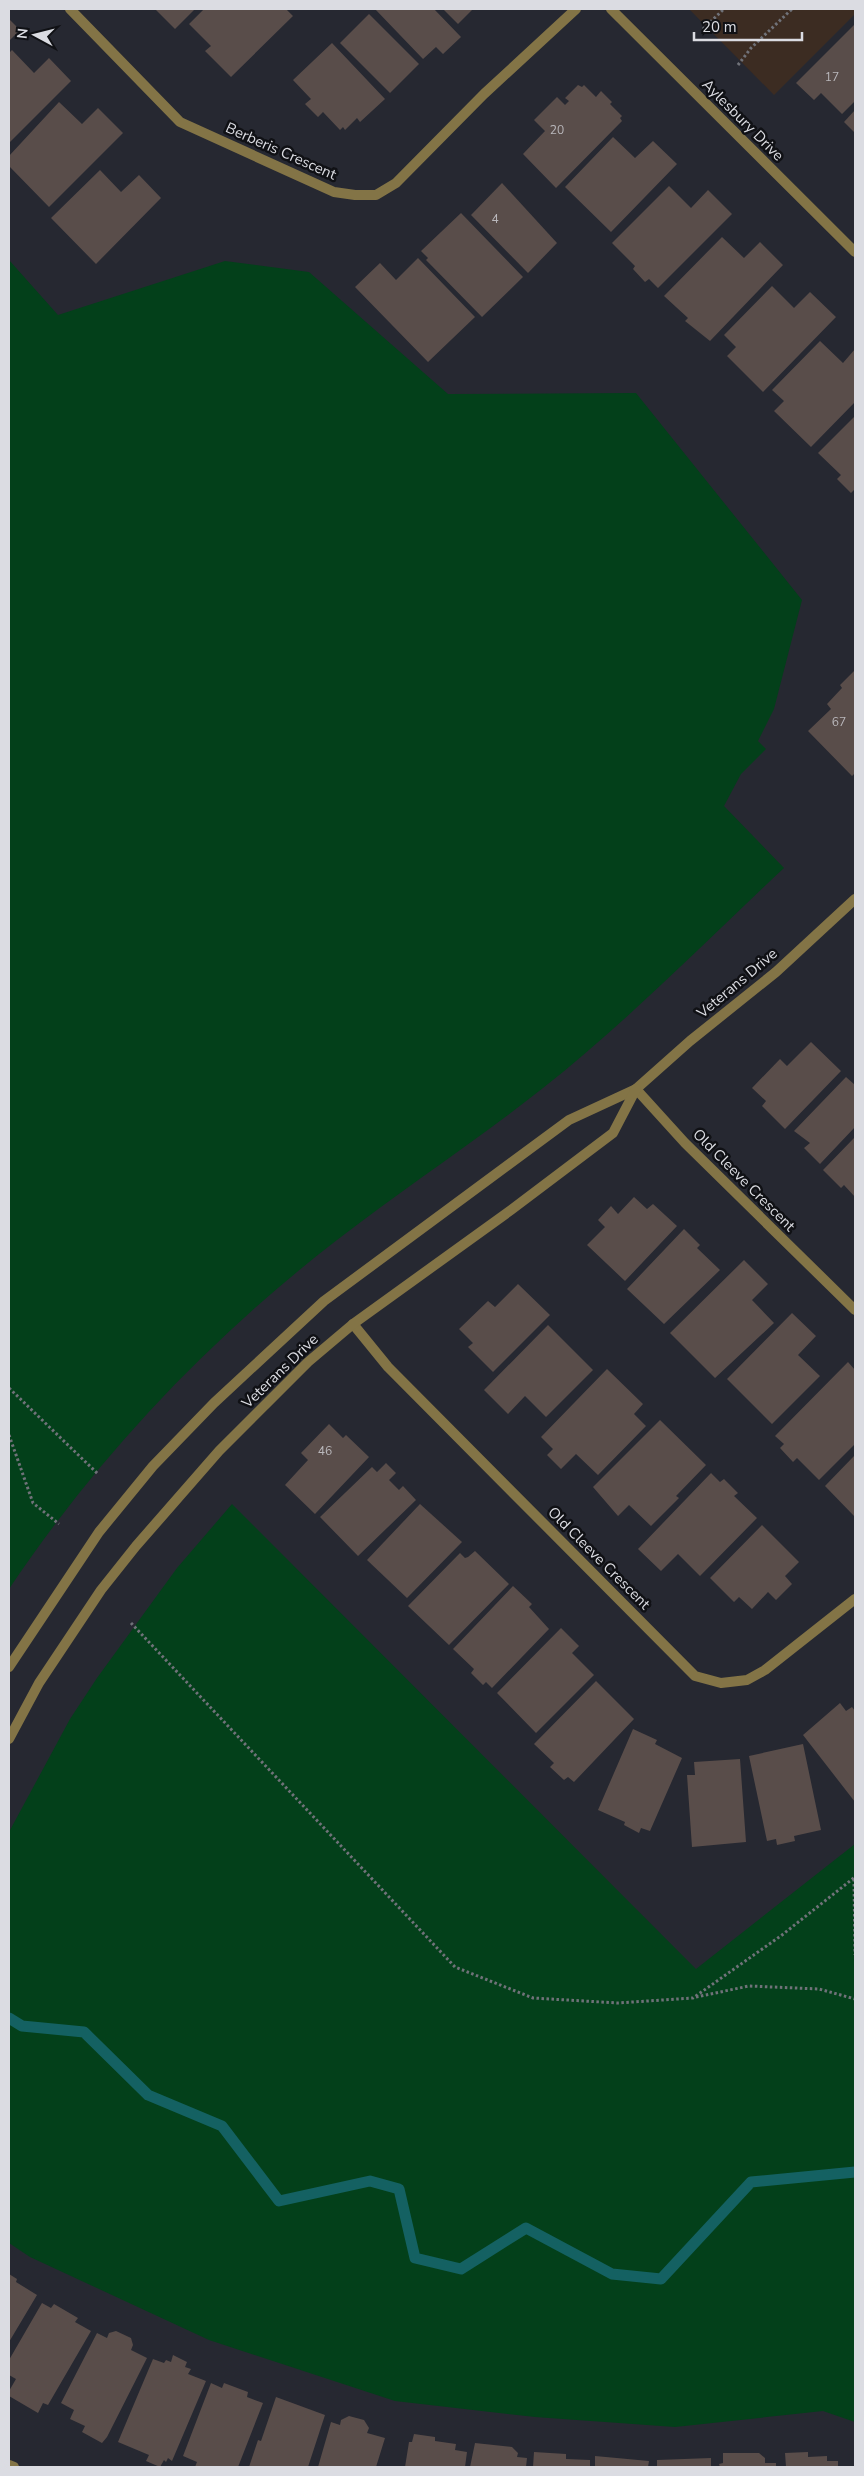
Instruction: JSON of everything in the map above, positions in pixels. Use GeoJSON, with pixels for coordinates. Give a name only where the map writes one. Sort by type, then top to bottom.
{"type":"FeatureCollection","features":[{"type":"Feature","properties":{"kind":"street","name":"Berberis Crescent"},"geometry":{"type":"LineString","coordinates":[[70,9],[180,122],[334,192],[376,195],[396,184],[484,94],[576,9]]}},
{"type":"Feature","properties":{"kind":"street","name":"Aylesbury Drive"},"geometry":{"type":"LineString","coordinates":[[611,9],[855,252]]}},
{"type":"Feature","properties":{"kind":"street","name":"Veterans Drive"},"geometry":{"type":"LineString","coordinates":[[9,1667],[99,1532],[153,1466],[214,1403],[332,1296],[569,1120],[636,1089],[690,1041],[776,972],[855,898]]}},
{"type":"Feature","properties":{"kind":"street","name":"Veterans Drive"},"geometry":{"type":"LineString","coordinates":[[9,1739],[39,1683],[101,1590],[136,1546],[219,1451],[308,1362],[353,1324],[511,1210],[613,1133],[636,1089]]}},
{"type":"Feature","properties":{"kind":"street","name":"Old Cleeve Crescent"},"geometry":{"type":"LineString","coordinates":[[636,1089],[685,1143],[855,1310]]}},
{"type":"Feature","properties":{"kind":"street","name":"Old Cleeve Crescent"},"geometry":{"type":"LineString","coordinates":[[353,1324],[388,1367],[695,1676],[721,1683],[747,1680],[765,1670],[855,1599]]}},
{"type":"Feature","properties":{"kind":"street"},"geometry":{"type":"LineString","coordinates":[[9,2465],[14,2467]]}},
{"type":"Feature","properties":{"kind":"path"},"geometry":{"type":"LineString","coordinates":[[703,29],[724,9]]}},
{"type":"Feature","properties":{"kind":"path"},"geometry":{"type":"LineString","coordinates":[[738,65],[751,48],[792,9]]}},
{"type":"Feature","properties":{"kind":"path"},"geometry":{"type":"LineString","coordinates":[[9,1388],[98,1474]]}},
{"type":"Feature","properties":{"kind":"path"},"geometry":{"type":"LineString","coordinates":[[9,1434],[34,1503],[59,1524]]}},
{"type":"Feature","properties":{"kind":"path"},"geometry":{"type":"LineString","coordinates":[[131,1623],[455,1967],[533,1998],[618,2004],[693,1998],[749,1986],[819,1989],[855,1999]]}},
{"type":"Feature","properties":{"kind":"path"},"geometry":{"type":"LineString","coordinates":[[693,1998],[782,1935],[854,1878]]}},
{"type":"Feature","properties":{"kind":"path"},"geometry":{"type":"LineString","coordinates":[[854,1878],[855,1955]]}},
{"type":"Feature","properties":{"kind":"shaded area"},"geometry":{"type":"Polygon","coordinates":[[[689,9],[855,9],[855,14],[774,95],[689,9]]]}},
{"type":"Feature","properties":{"kind":"green space"},"geometry":{"type":"Polygon","coordinates":[[[9,260],[58,315],[225,261],[309,272],[448,394],[636,393],[802,600],[774,709],[758,741],[766,749],[741,774],[724,806],[784,868],[666,981],[575,1062],[518,1108],[337,1240],[245,1317],[201,1358],[118,1446],[43,1540],[9,1589],[9,260]]]}},
{"type":"Feature","properties":{"kind":"green space"},"geometry":{"type":"Polygon","coordinates":[[[232,1504],[696,1969],[855,1844],[855,2422],[823,2411],[675,2427],[535,2417],[395,2401],[209,2340],[30,2257],[9,2243],[9,1832],[70,1719],[97,1678],[177,1568],[232,1504]]]}},
{"type":"Feature","properties":{"kind":"building"},"geometry":{"type":"Polygon","coordinates":[[[155,9],[195,9],[175,29],[155,9]]]}},
{"type":"Feature","properties":{"kind":"building"},"geometry":{"type":"Polygon","coordinates":[[[204,9],[286,9],[293,16],[231,77],[205,51],[211,46],[189,24],[204,9]]]}},
{"type":"Feature","properties":{"kind":"building"},"geometry":{"type":"Polygon","coordinates":[[[375,9],[434,9],[461,37],[443,54],[436,47],[423,59],[375,9]]]}},
{"type":"Feature","properties":{"kind":"building"},"geometry":{"type":"Polygon","coordinates":[[[443,9],[473,9],[458,24],[443,9]]]}},
{"type":"Feature","properties":{"kind":"building"},"geometry":{"type":"Polygon","coordinates":[[[369,14],[419,64],[390,93],[340,43],[369,14]]]}},
{"type":"Feature","properties":{"kind":"building"},"geometry":{"type":"Polygon","coordinates":[[[9,19],[20,30],[9,41],[9,19]]]}},
{"type":"Feature","properties":{"kind":"building"},"geometry":{"type":"Polygon","coordinates":[[[855,24],[855,101],[842,114],[821,93],[814,100],[796,83],[855,24]]]}},
{"type":"Feature","properties":{"kind":"building"},"geometry":{"type":"Polygon","coordinates":[[[332,43],[385,99],[360,122],[357,118],[345,130],[343,127],[340,130],[323,112],[318,117],[305,104],[311,99],[293,80],[332,43]]]}},
{"type":"Feature","properties":{"kind":"building"},"geometry":{"type":"Polygon","coordinates":[[[12,50],[34,73],[49,58],[71,81],[9,143],[9,53],[12,50]]]}},
{"type":"Feature","properties":{"kind":"building"},"geometry":{"type":"Polygon","coordinates":[[[578,85],[582,87],[584,85],[596,97],[601,91],[622,116],[620,118],[622,121],[556,188],[523,154],[545,131],[534,120],[557,97],[565,105],[569,101],[565,98],[578,85]]]}},
{"type":"Feature","properties":{"kind":"building"},"geometry":{"type":"Polygon","coordinates":[[[59,102],[82,124],[98,108],[123,133],[49,207],[9,166],[9,156],[59,102]]]}},
{"type":"Feature","properties":{"kind":"building"},"geometry":{"type":"Polygon","coordinates":[[[855,110],[855,133],[844,122],[855,110]]]}},
{"type":"Feature","properties":{"kind":"building"},"geometry":{"type":"Polygon","coordinates":[[[613,137],[635,158],[653,141],[677,164],[611,232],[565,187],[613,137]]]}},
{"type":"Feature","properties":{"kind":"building"},"geometry":{"type":"Polygon","coordinates":[[[100,170],[121,192],[139,175],[161,198],[96,264],[51,218],[100,170]]]}},
{"type":"Feature","properties":{"kind":"building"},"geometry":{"type":"Polygon","coordinates":[[[502,183],[557,243],[528,273],[471,215],[502,183]]]}},
{"type":"Feature","properties":{"kind":"building"},"geometry":{"type":"Polygon","coordinates":[[[669,186],[691,208],[708,190],[732,214],[658,288],[649,279],[645,282],[633,269],[635,266],[612,243],[669,186]]]}},
{"type":"Feature","properties":{"kind":"building"},"geometry":{"type":"Polygon","coordinates":[[[461,213],[523,277],[482,317],[426,260],[428,258],[421,251],[461,213]]]}},
{"type":"Feature","properties":{"kind":"building"},"geometry":{"type":"Polygon","coordinates":[[[722,237],[744,258],[760,242],[783,265],[710,341],[685,321],[688,318],[664,296],[722,237]]]}},
{"type":"Feature","properties":{"kind":"building"},"geometry":{"type":"Polygon","coordinates":[[[418,258],[475,317],[428,362],[355,287],[380,263],[396,280],[418,258]]]}},
{"type":"Feature","properties":{"kind":"building"},"geometry":{"type":"Polygon","coordinates":[[[772,286],[794,308],[810,292],[836,317],[763,392],[727,356],[736,347],[724,335],[772,286]]]}},
{"type":"Feature","properties":{"kind":"building"},"geometry":{"type":"Polygon","coordinates":[[[820,341],[843,363],[855,349],[855,402],[811,447],[774,411],[784,401],[772,390],[820,341]]]}},
{"type":"Feature","properties":{"kind":"building"},"geometry":{"type":"Polygon","coordinates":[[[855,416],[855,489],[851,493],[837,479],[841,475],[818,453],[855,416]]]}},
{"type":"Feature","properties":{"kind":"building"},"geometry":{"type":"Polygon","coordinates":[[[855,670],[855,773],[852,776],[808,731],[831,709],[827,704],[842,688],[840,685],[855,670]]]}},
{"type":"Feature","properties":{"kind":"building"},"geometry":{"type":"Polygon","coordinates":[[[811,1042],[841,1071],[785,1129],[762,1106],[766,1101],[752,1088],[780,1059],[787,1066],[811,1042]]]}},
{"type":"Feature","properties":{"kind":"building"},"geometry":{"type":"Polygon","coordinates":[[[846,1077],[855,1085],[855,1127],[820,1164],[804,1148],[810,1143],[794,1131],[846,1077]]]}},
{"type":"Feature","properties":{"kind":"building"},"geometry":{"type":"Polygon","coordinates":[[[855,1137],[855,1197],[844,1185],[841,1188],[823,1170],[855,1137]]]}},
{"type":"Feature","properties":{"kind":"building"},"geometry":{"type":"Polygon","coordinates":[[[634,1197],[647,1209],[653,1204],[677,1226],[625,1281],[587,1245],[605,1227],[598,1220],[611,1206],[618,1214],[634,1197]]]}},
{"type":"Feature","properties":{"kind":"building"},"geometry":{"type":"Polygon","coordinates":[[[684,1229],[700,1245],[697,1248],[720,1270],[664,1324],[627,1289],[684,1229]]]}},
{"type":"Feature","properties":{"kind":"building"},"geometry":{"type":"Polygon","coordinates":[[[744,1260],[768,1284],[752,1300],[774,1323],[715,1378],[670,1333],[744,1260]]]}},
{"type":"Feature","properties":{"kind":"building"},"geometry":{"type":"Polygon","coordinates":[[[518,1284],[550,1315],[493,1372],[468,1347],[473,1343],[459,1329],[488,1301],[495,1307],[518,1284]]]}},
{"type":"Feature","properties":{"kind":"building"},"geometry":{"type":"Polygon","coordinates":[[[792,1313],[816,1336],[798,1355],[820,1376],[772,1424],[727,1379],[792,1313]]]}},
{"type":"Feature","properties":{"kind":"building"},"geometry":{"type":"Polygon","coordinates":[[[548,1325],[593,1370],[546,1417],[525,1396],[508,1414],[484,1390],[548,1325]]]}},
{"type":"Feature","properties":{"kind":"building"},"geometry":{"type":"Polygon","coordinates":[[[848,1362],[855,1370],[855,1444],[819,1480],[797,1458],[793,1462],[780,1448],[784,1444],[775,1436],[848,1362]]]}},
{"type":"Feature","properties":{"kind":"building"},"geometry":{"type":"Polygon","coordinates":[[[607,1369],[643,1404],[634,1414],[646,1426],[598,1475],[576,1454],[561,1469],[547,1455],[553,1449],[541,1437],[607,1369]]]}},
{"type":"Feature","properties":{"kind":"building"},"geometry":{"type":"Polygon","coordinates":[[[660,1420],[706,1465],[676,1496],[679,1498],[651,1526],[629,1505],[618,1516],[593,1487],[660,1420]]]}},
{"type":"Feature","properties":{"kind":"building"},"geometry":{"type":"Polygon","coordinates":[[[329,1424],[343,1438],[346,1435],[369,1457],[315,1514],[285,1485],[308,1460],[301,1453],[329,1424]]]}},
{"type":"Feature","properties":{"kind":"building"},"geometry":{"type":"Polygon","coordinates":[[[855,1455],[855,1517],[825,1486],[855,1455]]]}},
{"type":"Feature","properties":{"kind":"building"},"geometry":{"type":"Polygon","coordinates":[[[386,1463],[396,1473],[389,1480],[399,1490],[403,1486],[416,1500],[358,1556],[320,1517],[372,1467],[377,1472],[386,1463]]]}},
{"type":"Feature","properties":{"kind":"building"},"geometry":{"type":"Polygon","coordinates":[[[711,1473],[720,1482],[724,1479],[738,1493],[734,1496],[757,1518],[700,1576],[678,1554],[661,1571],[638,1549],[711,1473]]]}},
{"type":"Feature","properties":{"kind":"building"},"geometry":{"type":"Polygon","coordinates":[[[420,1504],[462,1542],[407,1598],[367,1560],[420,1504]]]}},
{"type":"Feature","properties":{"kind":"building"},"geometry":{"type":"Polygon","coordinates":[[[762,1525],[799,1562],[785,1576],[792,1584],[776,1600],[768,1592],[752,1609],[739,1597],[734,1602],[710,1578],[762,1525]]]}},
{"type":"Feature","properties":{"kind":"building"},"geometry":{"type":"Polygon","coordinates":[[[475,1551],[509,1584],[449,1645],[408,1606],[460,1553],[465,1558],[475,1551]]]}},
{"type":"Feature","properties":{"kind":"building"},"geometry":{"type":"Polygon","coordinates":[[[513,1586],[532,1604],[529,1607],[549,1629],[492,1688],[486,1682],[483,1685],[471,1673],[474,1669],[453,1649],[513,1586]]]}},
{"type":"Feature","properties":{"kind":"building"},"geometry":{"type":"Polygon","coordinates":[[[561,1628],[579,1646],[572,1653],[594,1675],[536,1733],[497,1693],[561,1628]]]}},
{"type":"Feature","properties":{"kind":"building"},"geometry":{"type":"Polygon","coordinates":[[[596,1681],[634,1719],[574,1782],[568,1777],[564,1780],[550,1767],[554,1763],[534,1744],[596,1681]]]}},
{"type":"Feature","properties":{"kind":"building"},"geometry":{"type":"Polygon","coordinates":[[[840,1703],[846,1711],[852,1707],[855,1711],[855,1802],[803,1735],[840,1703]]]}},
{"type":"Feature","properties":{"kind":"building"},"geometry":{"type":"Polygon","coordinates":[[[633,1729],[657,1740],[655,1744],[682,1758],[650,1831],[641,1828],[639,1833],[624,1825],[625,1822],[598,1810],[633,1729]]]}},
{"type":"Feature","properties":{"kind":"building"},"geometry":{"type":"Polygon","coordinates":[[[803,1744],[821,1830],[794,1836],[795,1841],[777,1845],[776,1839],[767,1841],[749,1756],[803,1744]]]}},
{"type":"Feature","properties":{"kind":"building"},"geometry":{"type":"Polygon","coordinates":[[[740,1759],[746,1842],[692,1847],[687,1775],[695,1775],[694,1762],[740,1759]]]}},
{"type":"Feature","properties":{"kind":"building"},"geometry":{"type":"Polygon","coordinates":[[[9,2274],[17,2279],[16,2282],[37,2295],[9,2342],[9,2274]]]}},
{"type":"Feature","properties":{"kind":"building"},"geometry":{"type":"Polygon","coordinates":[[[42,2303],[51,2308],[54,2304],[78,2318],[75,2322],[91,2331],[48,2405],[43,2403],[38,2413],[9,2396],[9,2391],[16,2379],[9,2375],[9,2360],[42,2303]]]}},
{"type":"Feature","properties":{"kind":"building"},"geometry":{"type":"Polygon","coordinates":[[[116,2331],[131,2338],[133,2345],[131,2350],[147,2358],[107,2437],[102,2443],[82,2432],[85,2426],[70,2419],[74,2410],[61,2403],[97,2333],[107,2338],[109,2333],[116,2331]]]}},
{"type":"Feature","properties":{"kind":"building"},"geometry":{"type":"Polygon","coordinates":[[[173,2355],[187,2362],[185,2367],[191,2369],[188,2374],[206,2381],[172,2461],[168,2458],[166,2462],[164,2460],[160,2467],[146,2461],[149,2455],[118,2442],[153,2359],[164,2363],[166,2360],[171,2362],[173,2355]]]}},
{"type":"Feature","properties":{"kind":"building"},"geometry":{"type":"Polygon","coordinates":[[[211,2383],[222,2388],[224,2383],[248,2392],[247,2397],[263,2403],[238,2467],[195,2467],[197,2462],[183,2456],[211,2383]]]}},
{"type":"Feature","properties":{"kind":"building"},"geometry":{"type":"Polygon","coordinates":[[[276,2397],[325,2415],[308,2467],[249,2467],[258,2440],[261,2441],[276,2397]]]}},
{"type":"Feature","properties":{"kind":"building"},"geometry":{"type":"Polygon","coordinates":[[[349,2416],[364,2420],[369,2428],[367,2433],[385,2438],[376,2467],[318,2467],[331,2422],[340,2425],[341,2420],[349,2416]]]}},
{"type":"Feature","properties":{"kind":"building"},"geometry":{"type":"Polygon","coordinates":[[[414,2434],[435,2437],[435,2441],[456,2444],[455,2450],[467,2452],[465,2467],[405,2467],[409,2442],[412,2442],[414,2434]]]}},
{"type":"Feature","properties":{"kind":"building"},"geometry":{"type":"Polygon","coordinates":[[[475,2443],[512,2447],[518,2453],[517,2457],[527,2458],[526,2467],[470,2467],[475,2443]]]}},
{"type":"Feature","properties":{"kind":"building"},"geometry":{"type":"Polygon","coordinates":[[[534,2452],[566,2454],[566,2459],[590,2460],[590,2467],[533,2467],[534,2452]]]}},
{"type":"Feature","properties":{"kind":"building"},"geometry":{"type":"Polygon","coordinates":[[[808,2452],[808,2457],[827,2456],[827,2461],[838,2461],[838,2467],[786,2467],[785,2453],[808,2452]]]}},
{"type":"Feature","properties":{"kind":"building"},"geometry":{"type":"Polygon","coordinates":[[[723,2453],[759,2453],[765,2458],[765,2463],[776,2463],[776,2467],[720,2467],[719,2464],[723,2463],[723,2453]]]}},
{"type":"Feature","properties":{"kind":"building"},"geometry":{"type":"Polygon","coordinates":[[[595,2456],[649,2461],[648,2467],[595,2467],[595,2456]]]}},
{"type":"Feature","properties":{"kind":"building"},"geometry":{"type":"Polygon","coordinates":[[[711,2458],[711,2467],[657,2467],[657,2460],[711,2458]]]}},
{"type":"Feature","properties":{"kind":"waterway"},"geometry":{"type":"LineString","coordinates":[[9,2018],[22,2026],[84,2032],[148,2095],[222,2126],[279,2201],[370,2181],[399,2189],[415,2258],[461,2269],[526,2228],[612,2274],[661,2279],[751,2182],[855,2172]]}}]}
